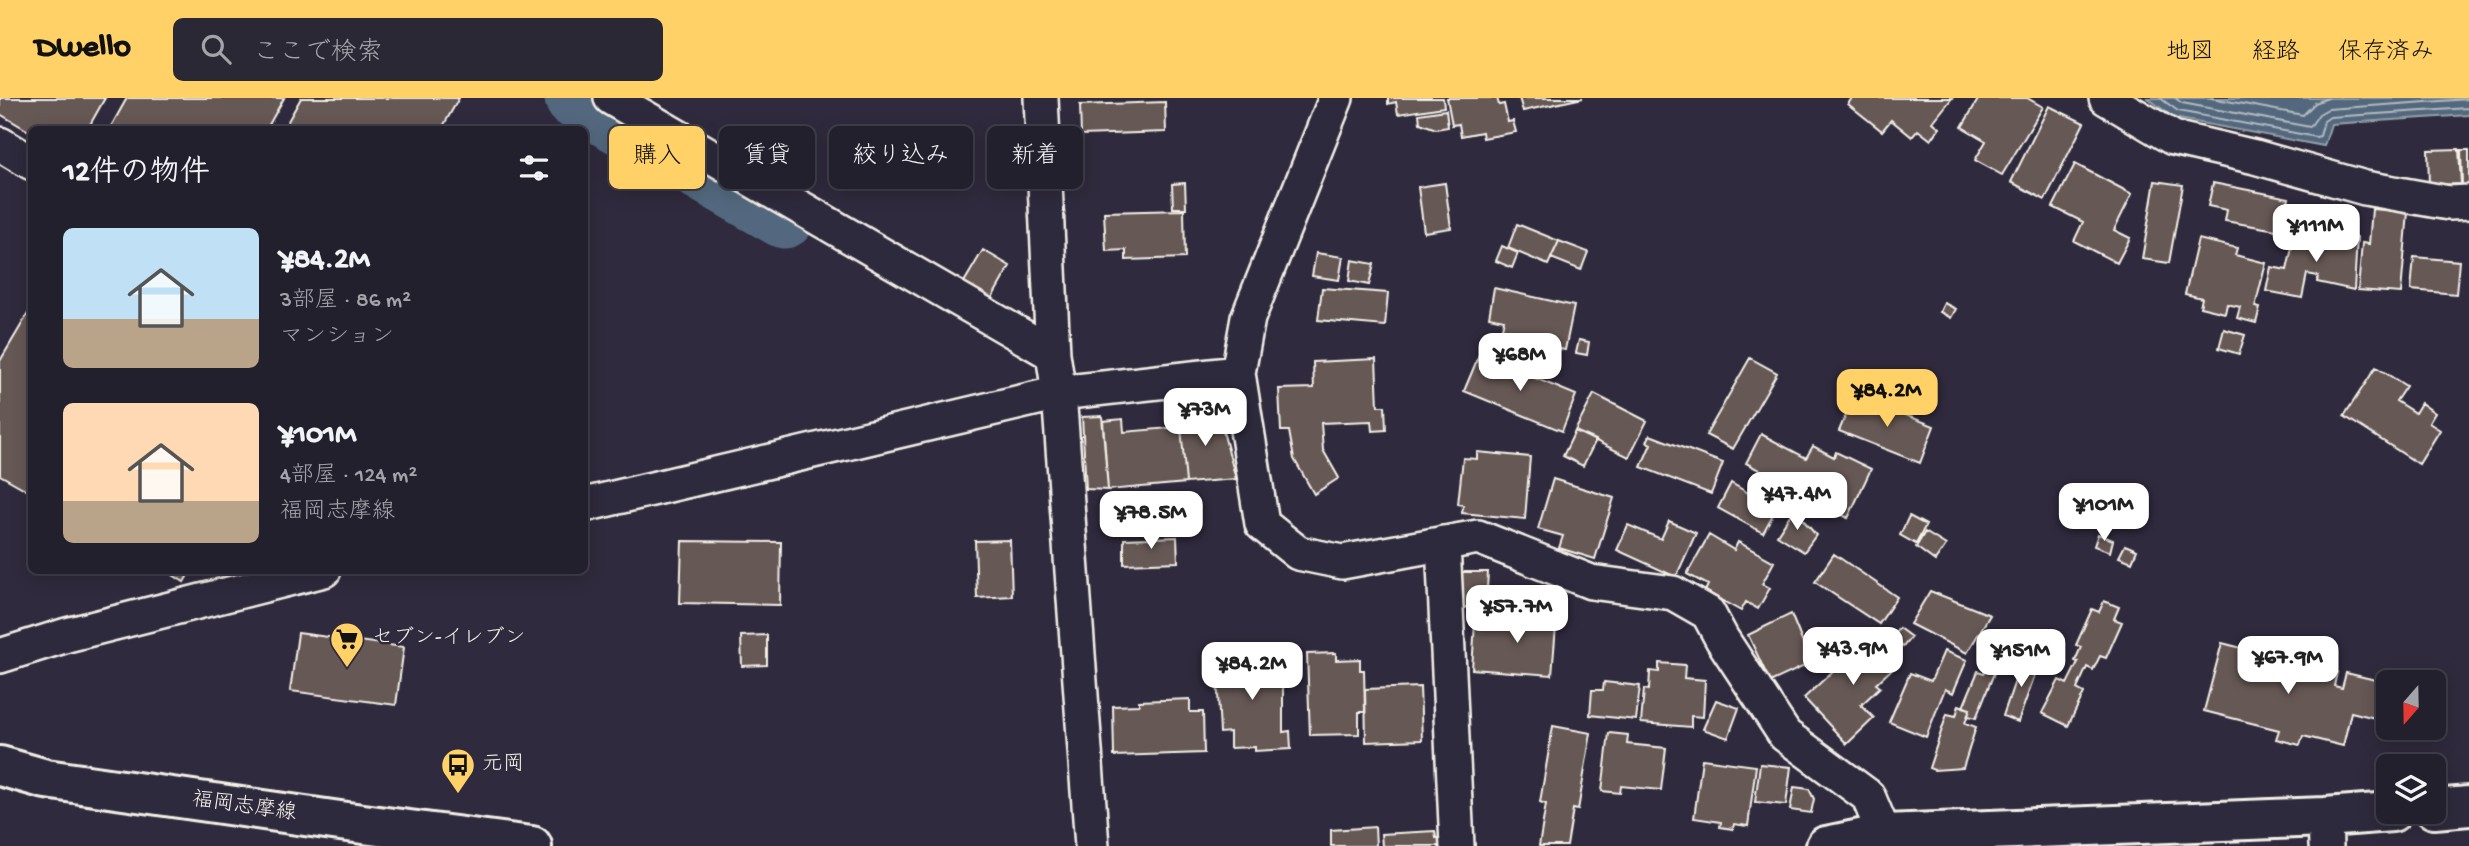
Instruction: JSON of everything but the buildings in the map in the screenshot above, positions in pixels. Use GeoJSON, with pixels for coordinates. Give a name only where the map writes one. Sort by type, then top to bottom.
{"type":"FeatureCollection","features":[{"type":"Feature","properties":{"kind":"main road","name":"福岡志摩線"},"geometry":{"type":"LineString","coordinates":[[0,766],[46,779],[532,846]]}},
{"type":"Feature","properties":{"kind":"main road"},"geometry":{"type":"LineString","coordinates":[[2446,808],[2469,806]]}},
{"type":"Feature","properties":{"kind":"main road"},"geometry":{"type":"LineString","coordinates":[[1826,846],[1884,834],[2325,831],[2376,817]]}},
{"type":"Feature","properties":{"kind":"street"},"geometry":{"type":"LineString","coordinates":[[611,98],[1054,354]]}},
{"type":"Feature","properties":{"kind":"street"},"geometry":{"type":"LineString","coordinates":[[1041,98],[1054,354],[1092,846]]}},
{"type":"Feature","properties":{"kind":"street"},"geometry":{"type":"LineString","coordinates":[[1336,98],[1248,318],[1238,373],[1262,524],[1298,553],[1342,562],[1478,537],[1591,582],[1673,593],[1708,613],[1786,735],[1868,796],[1884,834]]}},
{"type":"Feature","properties":{"kind":"street"},"geometry":{"type":"LineString","coordinates":[[2106,98],[2173,138],[2365,188],[2449,203],[2469,202]]}},
{"type":"Feature","properties":{"kind":"street"},"geometry":{"type":"LineString","coordinates":[[0,144],[28,161]]}},
{"type":"Feature","properties":{"kind":"street"},"geometry":{"type":"LineString","coordinates":[[588,501],[1059,393],[1238,373]]}},
{"type":"Feature","properties":{"kind":"street"},"geometry":{"type":"LineString","coordinates":[[1443,543],[1457,846]]}},
{"type":"Feature","properties":{"kind":"street"},"geometry":{"type":"LineString","coordinates":[[0,656],[67,635],[308,574]]}},
{"type":"Feature","properties":{"kind":"water"},"geometry":{"type":"Polygon","coordinates":[[[2148,98],[2469,98],[2469,115],[2331,124],[2324,146],[2174,118],[2148,98]]]}},
{"type":"Feature","properties":{"kind":"waterway"},"geometry":{"type":"LineString","coordinates":[[576,98],[784,217]]}},
{"type":"Feature","properties":{"kind":"place","name":"セブン-イレブン"},"geometry":{"type":"Point","coordinates":[347,669]}},
{"type":"Feature","properties":{"kind":"place","name":"元岡"},"geometry":{"type":"Point","coordinates":[458,795]}}]}
